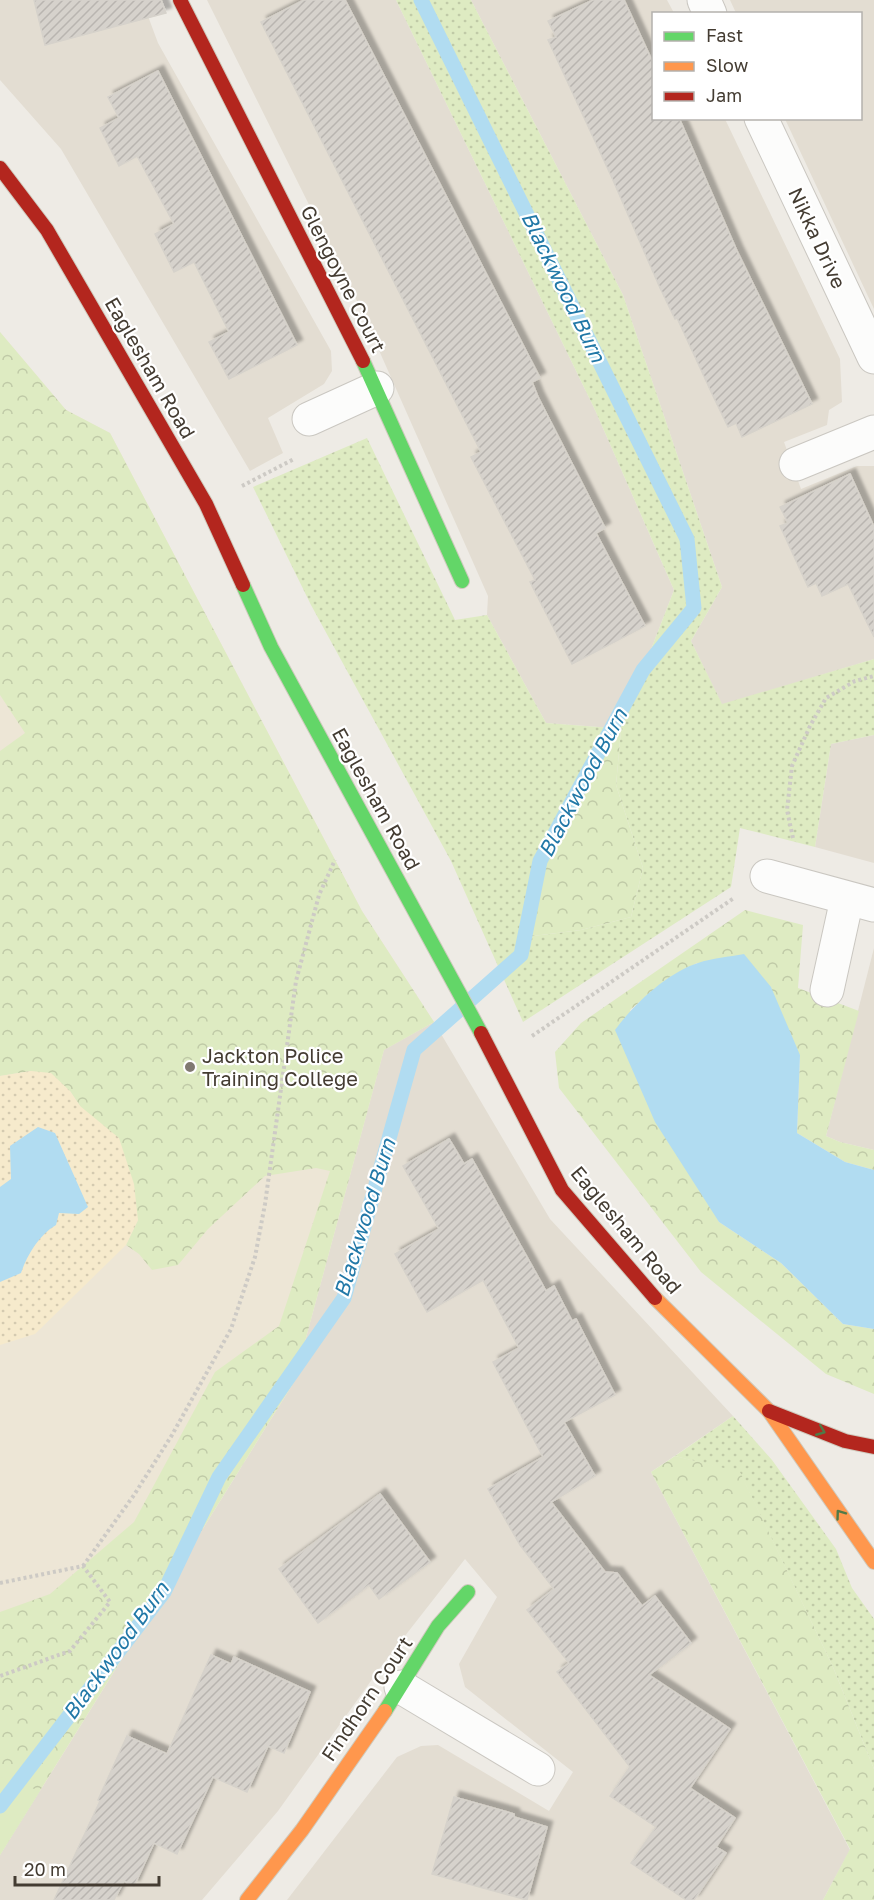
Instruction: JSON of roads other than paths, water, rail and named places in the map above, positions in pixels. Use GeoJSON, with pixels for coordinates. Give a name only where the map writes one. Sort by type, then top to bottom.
{"type":"FeatureCollection","features":[{"type":"Feature","properties":{"kind":"main road","name":"Glengoyne Court"},"geometry":{"type":"LineString","coordinates":[[180,0],[377,388],[462,581]]}},
{"type":"Feature","properties":{"kind":"main road","name":"Eaglesham Road"},"geometry":{"type":"LineString","coordinates":[[0,168],[47,230],[206,504],[272,647],[496,1060],[562,1190],[651,1294],[769,1411]]}},
{"type":"Feature","properties":{"kind":"main road"},"geometry":{"type":"LineString","coordinates":[[769,1411],[845,1441],[874,1448]]}},
{"type":"Feature","properties":{"kind":"main road"},"geometry":{"type":"LineString","coordinates":[[769,1411],[874,1562]]}},
{"type":"Feature","properties":{"kind":"main road","name":"Findhorn Court"},"geometry":{"type":"LineString","coordinates":[[247,1900],[302,1830],[401,1687],[438,1626],[468,1592]]}},
{"type":"Feature","properties":{"kind":"street","name":"Nikka Drive"},"geometry":{"type":"LineString","coordinates":[[761,120],[874,357]]}},
{"type":"Feature","properties":{"kind":"street"},"geometry":{"type":"LineString","coordinates":[[309,419],[377,388]]}},
{"type":"Feature","properties":{"kind":"street"},"geometry":{"type":"LineString","coordinates":[[796,464],[874,432]]}},
{"type":"Feature","properties":{"kind":"street"},"geometry":{"type":"LineString","coordinates":[[767,876],[860,902],[826,990]]}},
{"type":"Feature","properties":{"kind":"street"},"geometry":{"type":"LineString","coordinates":[[401,1687],[537,1769]]}},
{"type":"Feature","properties":{"kind":"water"},"geometry":{"type":"Polygon","coordinates":[[[744,954],[771,987],[800,1055],[797,1133],[845,1162],[874,1170],[874,1329],[843,1324],[781,1263],[719,1222],[655,1122],[615,1030],[641,1000],[675,974],[703,961],[744,954]]]}},
{"type":"Feature","properties":{"kind":"water"},"geometry":{"type":"Polygon","coordinates":[[[38,1127],[55,1133],[88,1207],[79,1214],[59,1213],[56,1225],[34,1246],[21,1273],[0,1282],[0,1187],[11,1179],[10,1146],[38,1127]]]}},
{"type":"Feature","properties":{"kind":"waterway","name":"Blackwood Burn"},"geometry":{"type":"LineString","coordinates":[[0,1806],[164,1592],[219,1477],[344,1298],[414,1050],[521,955],[540,861],[643,670],[694,608],[687,539],[421,0]]}},
{"type":"Feature","properties":{"kind":"place","name":"Jackton Police Training College"},"geometry":{"type":"Point","coordinates":[190,1067]}}]}
